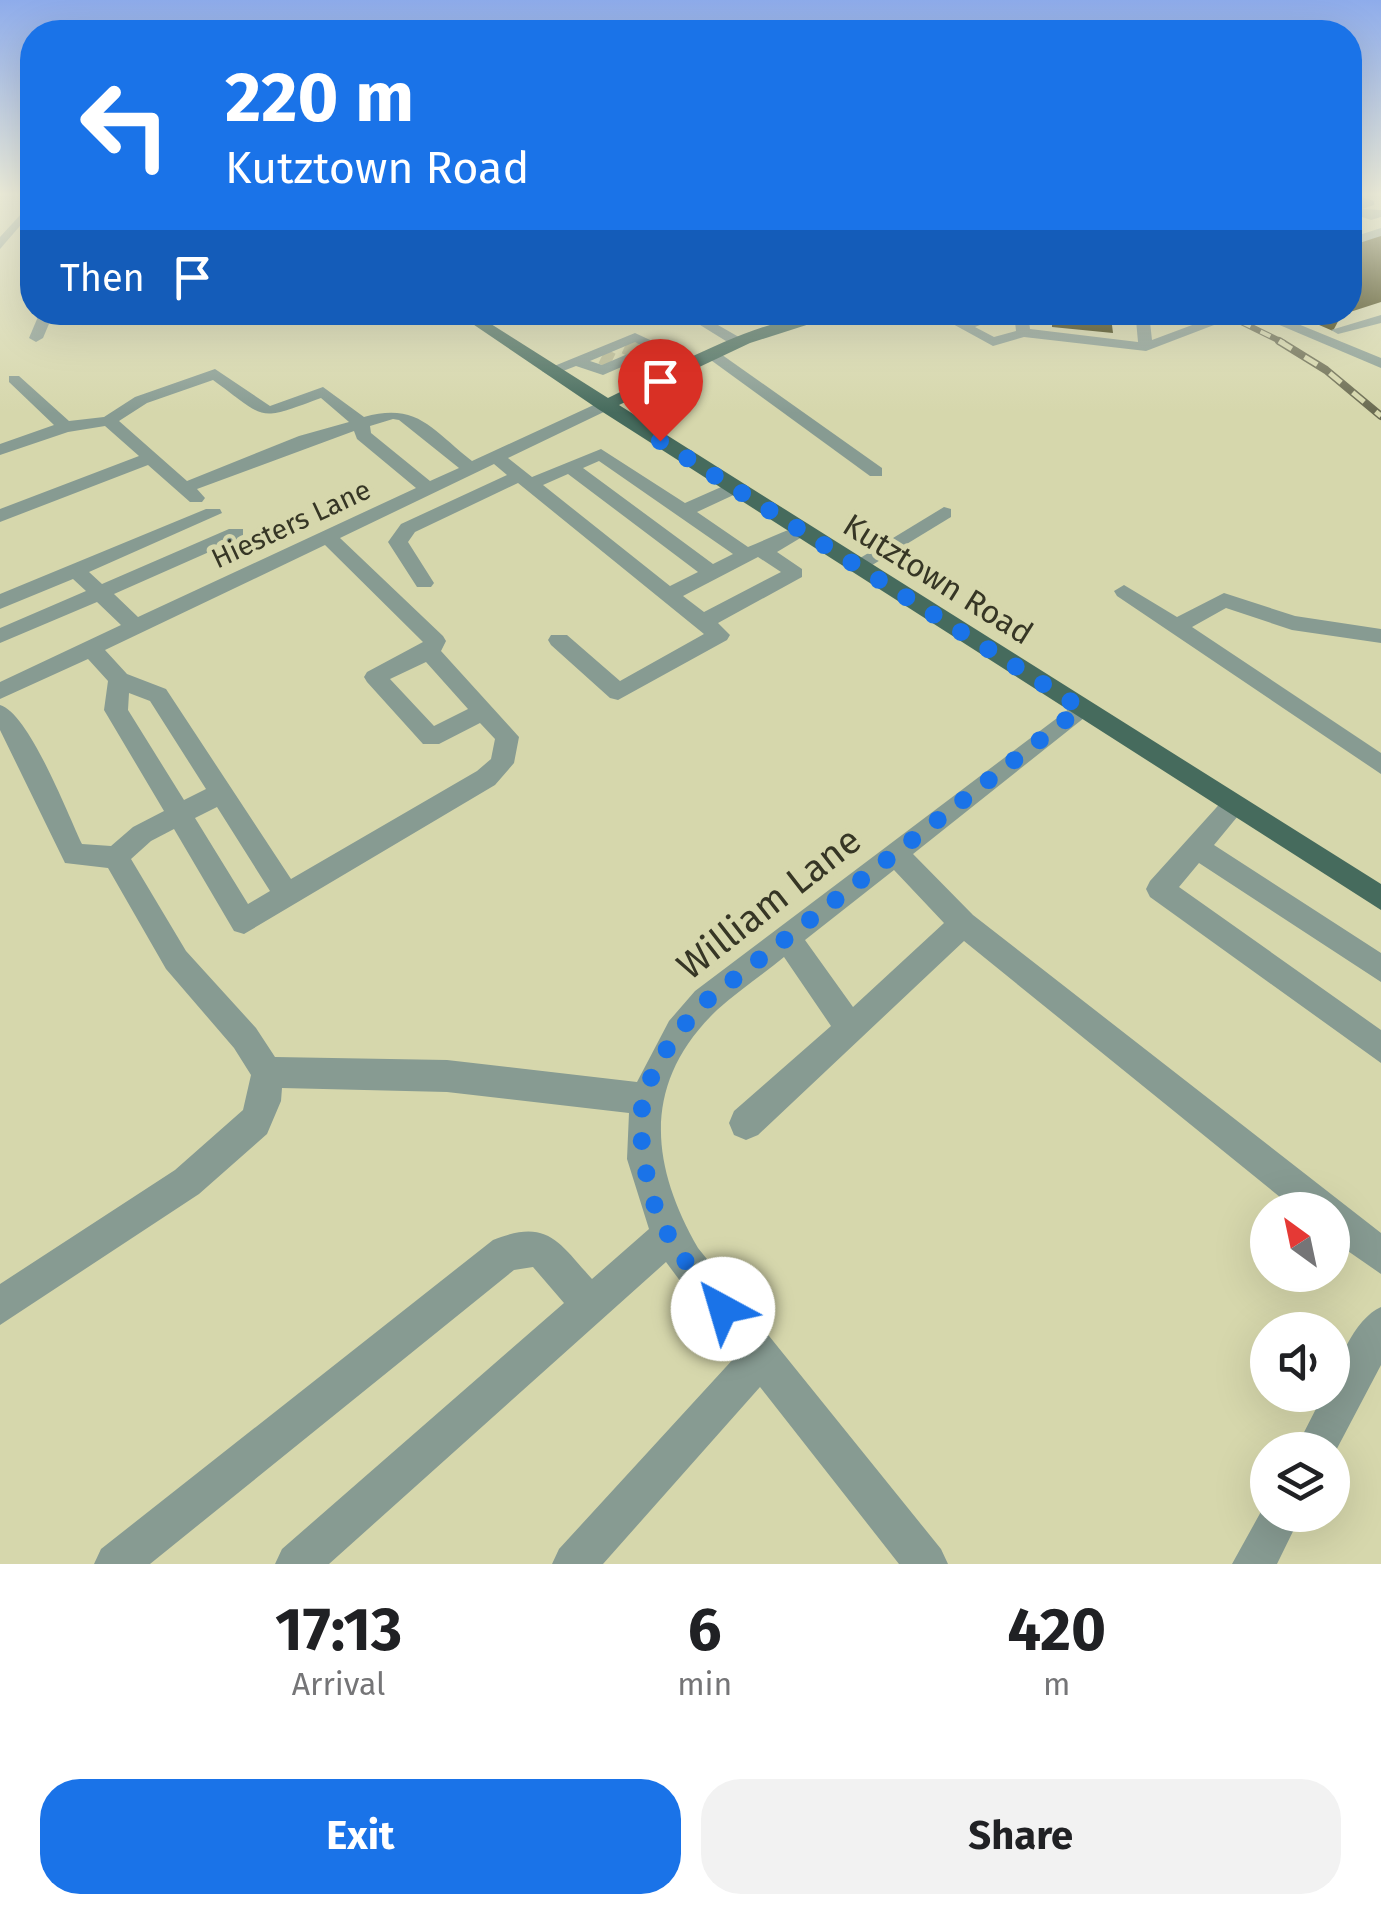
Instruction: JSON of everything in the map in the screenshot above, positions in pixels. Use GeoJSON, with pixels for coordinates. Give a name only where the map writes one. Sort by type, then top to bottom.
{"type":"FeatureCollection","features":[{"type":"Feature","properties":{"kind":"main road","name":"Kutztown Road"},"geometry":{"type":"LineString","coordinates":[[481,325],[1234,805],[1377,890]]}},
{"type":"Feature","properties":{"kind":"main road"},"geometry":{"type":"LineString","coordinates":[[604,406],[739,343],[798,325]]}},
{"type":"Feature","properties":{"kind":"street"},"geometry":{"type":"LineString","coordinates":[[36,338],[42,325]]}},
{"type":"Feature","properties":{"kind":"street"},"geometry":{"type":"LineString","coordinates":[[708,325],[739,343]]}},
{"type":"Feature","properties":{"kind":"street"},"geometry":{"type":"LineString","coordinates":[[1022,325],[1022,334]]}},
{"type":"Feature","properties":{"kind":"street"},"geometry":{"type":"LineString","coordinates":[[1144,325],[1146,347]]}},
{"type":"Feature","properties":{"kind":"street"},"geometry":{"type":"LineString","coordinates":[[1288,325],[1381,363]]}},
{"type":"Feature","properties":{"kind":"street"},"geometry":{"type":"LineString","coordinates":[[1338,330],[1358,325]]}},
{"type":"Feature","properties":{"kind":"street"},"geometry":{"type":"LineString","coordinates":[[963,326],[994,342],[1022,334],[1146,347],[1205,326]]}},
{"type":"Feature","properties":{"kind":"street"},"geometry":{"type":"LineString","coordinates":[[1358,354],[1381,345]]}},
{"type":"Feature","properties":{"kind":"street"},"geometry":{"type":"LineString","coordinates":[[713,354],[876,472]]}},
{"type":"Feature","properties":{"kind":"street"},"geometry":{"type":"LineString","coordinates":[[550,371],[613,355],[694,364]]}},
{"type":"Feature","properties":{"kind":"street"},"geometry":{"type":"LineString","coordinates":[[0,450],[65,428],[108,421],[141,400],[216,374],[305,440]]}},
{"type":"Feature","properties":{"kind":"street"},"geometry":{"type":"LineString","coordinates":[[14,379],[65,428]]}},
{"type":"Feature","properties":{"kind":"street"},"geometry":{"type":"LineString","coordinates":[[268,412],[323,392],[362,424],[363,435],[430,489]]}},
{"type":"Feature","properties":{"kind":"street","name":"Hiesters Lane"},"geometry":{"type":"LineString","coordinates":[[0,691],[136,627],[254,548],[328,537],[604,406]]}},
{"type":"Feature","properties":{"kind":"street"},"geometry":{"type":"LineString","coordinates":[[185,488],[305,440],[393,414],[404,417],[471,470]]}},
{"type":"Feature","properties":{"kind":"street"},"geometry":{"type":"LineString","coordinates":[[108,421],[254,548]]}},
{"type":"Feature","properties":{"kind":"street"},"geometry":{"type":"LineString","coordinates":[[424,583],[398,542],[408,528],[524,480],[601,454],[684,511],[795,572],[703,622]]}},
{"type":"Feature","properties":{"kind":"street"},"geometry":{"type":"LineString","coordinates":[[496,457],[719,635],[618,692],[559,640]]}},
{"type":"Feature","properties":{"kind":"street"},"geometry":{"type":"LineString","coordinates":[[0,516],[150,458]]}},
{"type":"Feature","properties":{"kind":"street"},"geometry":{"type":"LineString","coordinates":[[570,467],[712,572]]}},
{"type":"Feature","properties":{"kind":"street"},"geometry":{"type":"LineString","coordinates":[[684,511],[734,488]]}},
{"type":"Feature","properties":{"kind":"street"},"geometry":{"type":"LineString","coordinates":[[396,505],[418,524]]}},
{"type":"Feature","properties":{"kind":"street"},"geometry":{"type":"LineString","coordinates":[[857,566],[944,512]]}},
{"type":"Feature","properties":{"kind":"street"},"geometry":{"type":"LineString","coordinates":[[0,602],[214,513]]}},
{"type":"Feature","properties":{"kind":"street"},"geometry":{"type":"LineString","coordinates":[[668,595],[802,531]]}},
{"type":"Feature","properties":{"kind":"street"},"geometry":{"type":"LineString","coordinates":[[328,537],[435,641],[429,652],[375,678],[431,738],[484,711]]}},
{"type":"Feature","properties":{"kind":"street"},"geometry":{"type":"LineString","coordinates":[[0,636],[99,592],[254,548]]}},
{"type":"Feature","properties":{"kind":"street"},"geometry":{"type":"LineString","coordinates":[[76,570],[136,627]]}},
{"type":"Feature","properties":{"kind":"street"},"geometry":{"type":"LineString","coordinates":[[1124,592],[1381,764]]}},
{"type":"Feature","properties":{"kind":"street"},"geometry":{"type":"LineString","coordinates":[[1175,627],[1224,600],[1292,623],[1381,636]]}},
{"type":"Feature","properties":{"kind":"street"},"geometry":{"type":"LineString","coordinates":[[91,648],[119,680],[158,695],[287,896]]}},
{"type":"Feature","properties":{"kind":"street"},"geometry":{"type":"LineString","coordinates":[[119,680],[116,710],[244,922],[486,778],[502,763],[507,737],[429,652]]}},
{"type":"Feature","properties":{"kind":"street","name":"William Lane"},"geometry":{"type":"LineString","coordinates":[[643,1099],[681,1026],[706,1001],[1081,708]]}},
{"type":"Feature","properties":{"kind":"street"},"geometry":{"type":"LineString","coordinates":[[0,713],[17,736],[74,856],[116,857],[142,834],[221,793]]}},
{"type":"Feature","properties":{"kind":"street"},"geometry":{"type":"LineString","coordinates":[[1234,805],[1160,890],[1381,1048]]}},
{"type":"Feature","properties":{"kind":"street"},"geometry":{"type":"LineString","coordinates":[[1197,848],[1381,969]]}},
{"type":"Feature","properties":{"kind":"street"},"geometry":{"type":"LineString","coordinates":[[896,853],[962,924],[1301,1192]]}},
{"type":"Feature","properties":{"kind":"street"},"geometry":{"type":"LineString","coordinates":[[0,1306],[187,1182],[256,1122],[265,1101],[267,1072],[245,1038],[176,960],[116,857]]}},
{"type":"Feature","properties":{"kind":"street"},"geometry":{"type":"LineString","coordinates":[[746,1123],[962,924]]}},
{"type":"Feature","properties":{"kind":"street"},"geometry":{"type":"LineString","coordinates":[[787,938],[851,1030]]}},
{"type":"Feature","properties":{"kind":"street"},"geometry":{"type":"LineString","coordinates":[[267,1072],[447,1076],[643,1099],[647,1170],[653,1200],[669,1235],[926,1564]]}},
{"type":"Feature","properties":{"kind":"street"},"geometry":{"type":"LineString","coordinates":[[1350,1231],[1381,1256]]}},
{"type":"Feature","properties":{"kind":"street"},"geometry":{"type":"LineString","coordinates":[[297,1564],[669,1235]]}},
{"type":"Feature","properties":{"kind":"street"},"geometry":{"type":"LineString","coordinates":[[116,1564],[506,1252],[540,1248],[590,1304]]}},
{"type":"Feature","properties":{"kind":"street"},"geometry":{"type":"LineString","coordinates":[[1325,1432],[1381,1326]]}},
{"type":"Feature","properties":{"kind":"street"},"geometry":{"type":"LineString","coordinates":[[574,1564],[761,1356]]}},
{"type":"Feature","properties":{"kind":"street"},"geometry":{"type":"LineString","coordinates":[[1254,1564],[1271,1532]]}},
{"type":"Feature","properties":{"kind":"building"},"geometry":{"type":"Polygon","coordinates":[[[1362,267],[1381,267],[1381,302],[1362,308],[1362,267]]]}},
{"type":"Feature","properties":{"kind":"building"},"geometry":{"type":"Polygon","coordinates":[[[1112,325],[1113,333],[1052,327],[1112,325]]]}},
{"type":"Feature","properties":{"kind":"tunnel"},"geometry":{"type":"LineString","coordinates":[[625,346],[636,351]]}},
{"type":"Feature","properties":{"kind":"tunnel"},"geometry":{"type":"LineString","coordinates":[[602,356],[612,361]]}},
{"type":"Feature","properties":{"kind":"railway"},"geometry":{"type":"LineString","coordinates":[[1247,325],[1284,343]]}},
{"type":"Feature","properties":{"kind":"railway"},"geometry":{"type":"LineString","coordinates":[[1279,341],[1326,370],[1381,416]]}},
{"type":"Feature","properties":{"kind":"route"},"geometry":{"type":"LineString","coordinates":[[660,441],[1081,708],[706,1001],[681,1026],[643,1099],[644,1155],[653,1200],[664,1227],[723,1309]]}}]}
